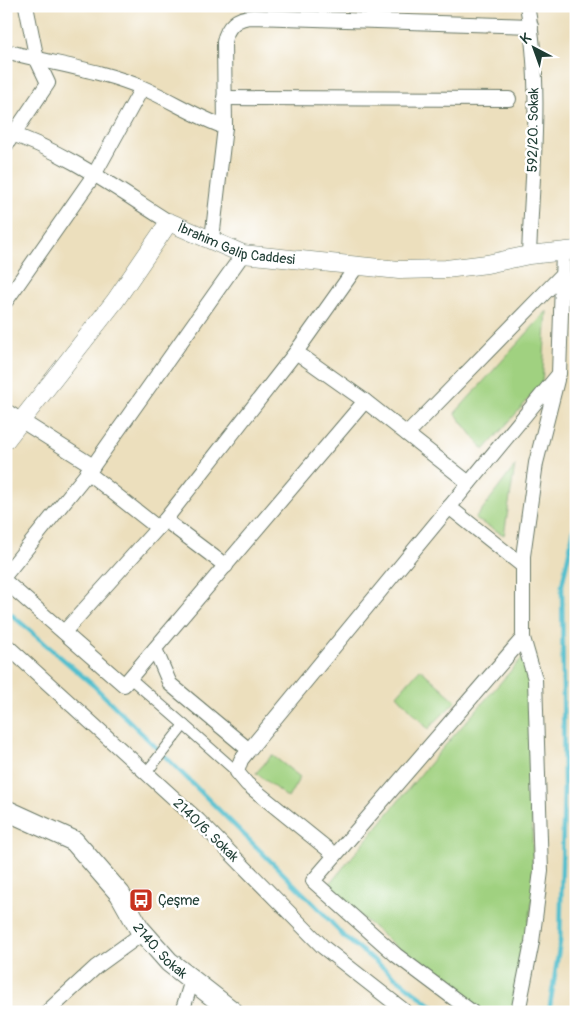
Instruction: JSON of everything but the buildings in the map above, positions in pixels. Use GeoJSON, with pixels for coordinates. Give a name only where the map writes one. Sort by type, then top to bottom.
{"type":"FeatureCollection","features":[{"type":"Feature","properties":{"kind":"main road","name":"2140. Sokak"},"geometry":{"type":"LineString","coordinates":[[6,810],[74,841],[120,894],[143,933],[169,962],[233,1012]]}},
{"type":"Feature","properties":{"kind":"street"},"geometry":{"type":"LineString","coordinates":[[26,6],[37,60],[48,83],[8,137],[94,175],[169,222]]}},
{"type":"Feature","properties":{"kind":"street","name":"592/20. Sokak"},"geometry":{"type":"LineString","coordinates":[[527,6],[531,26],[535,96],[529,255]]}},
{"type":"Feature","properties":{"kind":"street"},"geometry":{"type":"LineString","coordinates":[[212,239],[225,127],[225,35],[235,22],[244,17],[531,26]]}},
{"type":"Feature","properties":{"kind":"street"},"geometry":{"type":"LineString","coordinates":[[6,51],[37,60],[84,68],[142,88],[199,118],[225,127]]}},
{"type":"Feature","properties":{"kind":"street"},"geometry":{"type":"LineString","coordinates":[[6,301],[94,175],[142,88]]}},
{"type":"Feature","properties":{"kind":"street"},"geometry":{"type":"LineString","coordinates":[[224,98],[509,99]]}},
{"type":"Feature","properties":{"kind":"street","name":"İbrahim Galip Caddesi"},"geometry":{"type":"LineString","coordinates":[[6,440],[14,415],[115,301],[169,222],[243,254],[399,270],[446,269],[569,250]]}},
{"type":"Feature","properties":{"kind":"street"},"geometry":{"type":"LineString","coordinates":[[518,1012],[532,942],[541,872],[535,679],[523,638],[523,566],[536,463],[559,374],[564,274],[569,250]]}},
{"type":"Feature","properties":{"kind":"street"},"geometry":{"type":"LineString","coordinates":[[6,574],[90,469],[243,254]]}},
{"type":"Feature","properties":{"kind":"street"},"geometry":{"type":"LineString","coordinates":[[64,632],[161,524],[296,352],[357,266]]}},
{"type":"Feature","properties":{"kind":"street"},"geometry":{"type":"LineString","coordinates":[[407,434],[564,274]]}},
{"type":"Feature","properties":{"kind":"street"},"geometry":{"type":"LineString","coordinates":[[296,352],[365,401],[469,483]]}},
{"type":"Feature","properties":{"kind":"street"},"geometry":{"type":"LineString","coordinates":[[237,772],[241,760],[249,750],[559,374]]}},
{"type":"Feature","properties":{"kind":"street"},"geometry":{"type":"LineString","coordinates":[[6,582],[124,685],[365,401]]}},
{"type":"Feature","properties":{"kind":"street"},"geometry":{"type":"LineString","coordinates":[[14,415],[90,469],[161,524],[226,566]]}},
{"type":"Feature","properties":{"kind":"street"},"geometry":{"type":"LineString","coordinates":[[449,507],[523,566]]}},
{"type":"Feature","properties":{"kind":"street"},"geometry":{"type":"LineString","coordinates":[[472,1012],[396,955],[313,881],[523,638]]}},
{"type":"Feature","properties":{"kind":"street","name":"2140/6. Sokak"},"geometry":{"type":"LineString","coordinates":[[6,645],[199,821],[323,947],[406,1012]]}},
{"type":"Feature","properties":{"kind":"street"},"geometry":{"type":"LineString","coordinates":[[155,650],[170,684],[249,750]]}},
{"type":"Feature","properties":{"kind":"street"},"geometry":{"type":"LineString","coordinates":[[130,678],[237,772],[247,784],[335,855]]}},
{"type":"Feature","properties":{"kind":"street"},"geometry":{"type":"LineString","coordinates":[[146,773],[184,725]]}},
{"type":"Feature","properties":{"kind":"street"},"geometry":{"type":"LineString","coordinates":[[47,1012],[96,967],[143,933]]}},
{"type":"Feature","properties":{"kind":"street"},"geometry":{"type":"LineString","coordinates":[[182,1012],[192,980]]}},
{"type":"Feature","properties":{"kind":"green space"},"geometry":{"type":"Polygon","coordinates":[[[547,311],[542,384],[484,450],[455,413],[547,311]]]}},
{"type":"Feature","properties":{"kind":"green space"},"geometry":{"type":"Polygon","coordinates":[[[515,466],[504,535],[475,519],[515,466]]]}},
{"type":"Feature","properties":{"kind":"green space"},"geometry":{"type":"Polygon","coordinates":[[[522,658],[531,682],[533,898],[513,1012],[484,1012],[416,964],[327,887],[435,757],[522,658]]]}},
{"type":"Feature","properties":{"kind":"green space"},"geometry":{"type":"Polygon","coordinates":[[[420,669],[456,701],[428,729],[397,695],[420,669]]]}},
{"type":"Feature","properties":{"kind":"green space"},"geometry":{"type":"Polygon","coordinates":[[[272,755],[300,777],[288,798],[256,773],[272,755]]]}},
{"type":"Feature","properties":{"kind":"waterway"},"geometry":{"type":"LineString","coordinates":[[549,1012],[560,942],[564,788],[562,585],[576,520]]}},
{"type":"Feature","properties":{"kind":"waterway"},"geometry":{"type":"LineString","coordinates":[[6,610],[94,686],[323,913],[344,937],[440,1012]]}},
{"type":"Feature","properties":{"kind":"place","name":"Çeşme"},"geometry":{"type":"Point","coordinates":[141,900]}}]}
